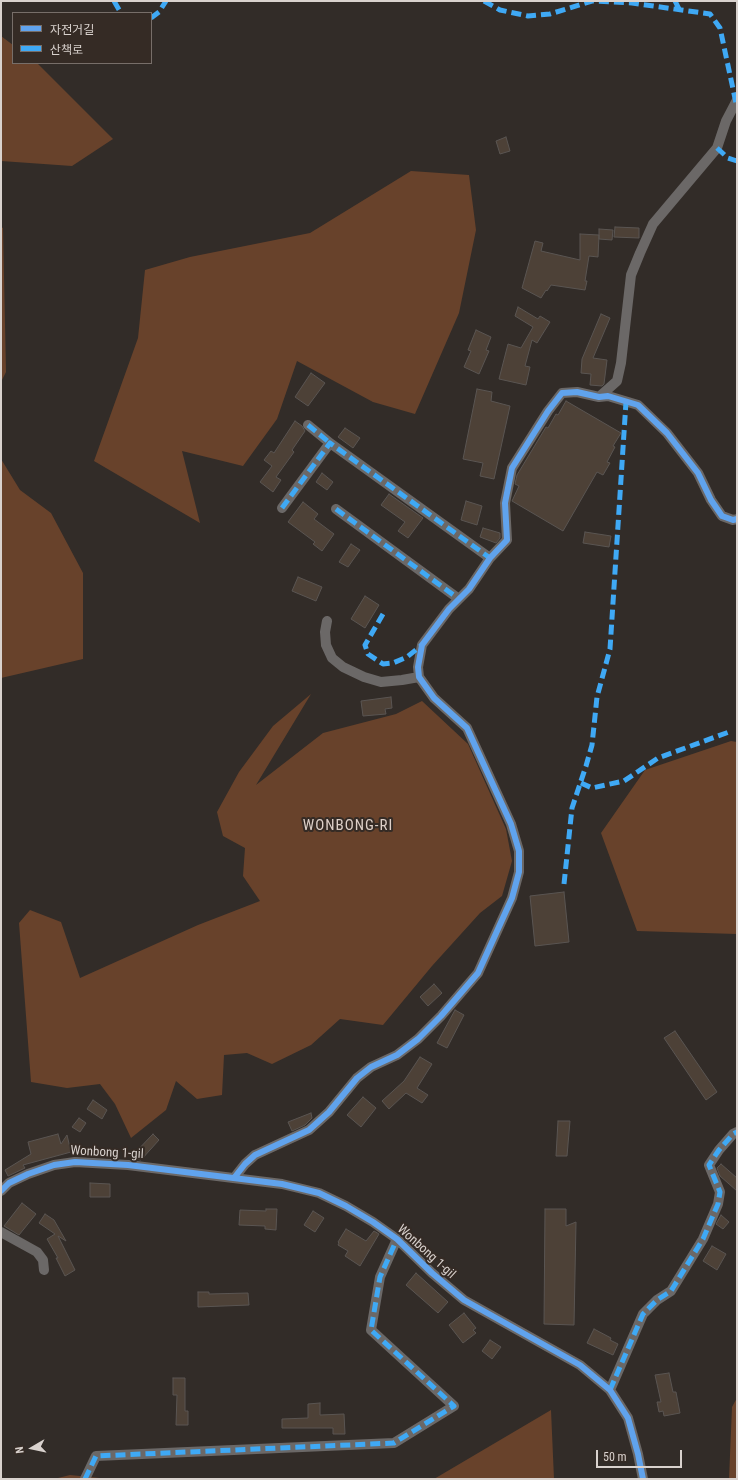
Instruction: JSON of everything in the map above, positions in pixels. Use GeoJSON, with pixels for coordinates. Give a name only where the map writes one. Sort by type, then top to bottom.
{"type":"FeatureCollection","features":[{"type":"Feature","properties":{"kind":"street"},"geometry":{"type":"LineString","coordinates":[[599,397],[617,381],[621,363],[631,275],[653,224],[717,148],[726,121],[737,100]]}},
{"type":"Feature","properties":{"kind":"street"},"geometry":{"type":"LineString","coordinates":[[234,1178],[245,1164],[255,1155],[310,1130],[329,1112],[357,1078],[371,1067],[397,1055],[418,1039],[441,1016],[478,972],[512,898],[519,872],[520,851],[511,824],[467,728],[434,698],[419,677],[418,667],[422,645],[449,609],[469,589],[490,558],[507,540],[505,503],[512,468],[548,411],[562,393],[577,392],[599,397],[608,396],[638,405],[667,433],[698,473],[711,500],[722,516],[733,520],[737,519]]}},
{"type":"Feature","properties":{"kind":"street"},"geometry":{"type":"LineString","coordinates":[[308,425],[330,443],[490,558]]}},
{"type":"Feature","properties":{"kind":"street"},"geometry":{"type":"LineString","coordinates":[[282,508],[330,443]]}},
{"type":"Feature","properties":{"kind":"street"},"geometry":{"type":"LineString","coordinates":[[336,510],[459,599]]}},
{"type":"Feature","properties":{"kind":"street"},"geometry":{"type":"LineString","coordinates":[[327,622],[325,632],[326,645],[332,658],[343,667],[364,677],[381,682],[419,677]]}},
{"type":"Feature","properties":{"kind":"street"},"geometry":{"type":"LineString","coordinates":[[610,1390],[643,1314],[657,1300],[671,1291],[703,1239],[718,1204],[720,1192],[709,1165],[718,1150],[733,1134],[737,1132]]}},
{"type":"Feature","properties":{"kind":"street","name":"Wonbong 1-gil"},"geometry":{"type":"LineString","coordinates":[[1,1191],[9,1183],[28,1174],[54,1165],[74,1162],[128,1165],[282,1184],[319,1193],[346,1206],[373,1222],[397,1239],[432,1273],[464,1300],[580,1365],[610,1390],[628,1418],[643,1479]]}},
{"type":"Feature","properties":{"kind":"street"},"geometry":{"type":"LineString","coordinates":[[1,1232],[37,1252],[43,1260],[44,1270]]}},
{"type":"Feature","properties":{"kind":"street"},"geometry":{"type":"LineString","coordinates":[[85,1479],[96,1456],[394,1443],[454,1406],[371,1330],[380,1277],[397,1239]]}},
{"type":"Feature","properties":{"kind":"shaded area"},"geometry":{"type":"Polygon","coordinates":[[[1,36],[12,44],[12,64],[38,64],[113,139],[72,166],[1,161],[1,36]]]}},
{"type":"Feature","properties":{"kind":"shaded area"},"geometry":{"type":"Polygon","coordinates":[[[411,171],[469,175],[476,230],[459,313],[415,414],[373,402],[297,361],[277,419],[243,466],[182,451],[200,523],[94,461],[138,338],[145,270],[190,257],[310,233],[411,171]]]}},
{"type":"Feature","properties":{"kind":"shaded area"},"geometry":{"type":"Polygon","coordinates":[[[1,227],[3,228],[6,372],[1,382],[1,227]]]}},
{"type":"Feature","properties":{"kind":"shaded area"},"geometry":{"type":"Polygon","coordinates":[[[1,459],[20,490],[51,513],[83,573],[83,659],[1,678],[1,459]]]}},
{"type":"Feature","properties":{"kind":"shaded area"},"geometry":{"type":"Polygon","coordinates":[[[311,694],[256,785],[323,733],[396,714],[422,701],[468,744],[506,829],[512,861],[502,896],[480,913],[432,966],[383,1025],[340,1019],[311,1045],[272,1064],[247,1053],[224,1055],[222,1095],[197,1099],[176,1081],[166,1110],[131,1138],[115,1104],[100,1084],[67,1088],[31,1082],[19,923],[30,910],[61,922],[80,978],[198,925],[260,901],[243,876],[245,848],[223,836],[217,812],[239,772],[273,726],[311,694]]]}},
{"type":"Feature","properties":{"kind":"shaded area"},"geometry":{"type":"Polygon","coordinates":[[[731,741],[737,742],[737,934],[637,931],[601,833],[645,770],[731,741]]]}},
{"type":"Feature","properties":{"kind":"shaded area"},"geometry":{"type":"Polygon","coordinates":[[[737,1398],[737,1479],[729,1479],[732,1407],[737,1398]]]}},
{"type":"Feature","properties":{"kind":"shaded area"},"geometry":{"type":"Polygon","coordinates":[[[551,1410],[554,1479],[434,1479],[551,1410]]]}},
{"type":"Feature","properties":{"kind":"shaded area"},"geometry":{"type":"Polygon","coordinates":[[[70,1475],[109,1479],[54,1479],[70,1475]]]}},
{"type":"Feature","properties":{"kind":"building"},"geometry":{"type":"Polygon","coordinates":[[[506,137],[510,151],[500,154],[496,141],[506,137]]]}},
{"type":"Feature","properties":{"kind":"building"},"geometry":{"type":"Polygon","coordinates":[[[615,227],[639,228],[639,238],[614,237],[615,227]]]}},
{"type":"Feature","properties":{"kind":"building"},"geometry":{"type":"Polygon","coordinates":[[[599,229],[613,230],[612,240],[599,239],[599,229]]]}},
{"type":"Feature","properties":{"kind":"building"},"geometry":{"type":"Polygon","coordinates":[[[580,234],[599,235],[598,257],[589,256],[585,290],[551,285],[541,298],[522,288],[535,241],[543,243],[541,251],[580,260],[580,234]]]}},
{"type":"Feature","properties":{"kind":"building"},"geometry":{"type":"Polygon","coordinates":[[[518,307],[538,319],[540,316],[550,322],[537,343],[532,340],[525,366],[530,367],[526,385],[499,379],[508,344],[521,348],[533,327],[515,316],[518,307]]]}},
{"type":"Feature","properties":{"kind":"building"},"geometry":{"type":"Polygon","coordinates":[[[601,314],[610,318],[593,358],[607,360],[604,384],[602,386],[590,385],[591,374],[581,373],[582,359],[601,314]]]}},
{"type":"Feature","properties":{"kind":"building"},"geometry":{"type":"Polygon","coordinates":[[[476,330],[491,337],[486,350],[489,351],[479,374],[464,367],[471,351],[468,350],[476,330]]]}},
{"type":"Feature","properties":{"kind":"building"},"geometry":{"type":"Polygon","coordinates":[[[311,373],[325,383],[308,406],[295,397],[311,373]]]}},
{"type":"Feature","properties":{"kind":"building"},"geometry":{"type":"Polygon","coordinates":[[[477,389],[492,392],[491,401],[510,406],[494,479],[480,476],[483,463],[463,459],[477,389]]]}},
{"type":"Feature","properties":{"kind":"building"},"geometry":{"type":"Polygon","coordinates":[[[566,401],[621,433],[613,446],[615,447],[607,462],[610,463],[603,475],[597,472],[563,531],[512,501],[519,486],[515,484],[517,475],[546,427],[548,428],[556,414],[558,415],[566,401]]]}},
{"type":"Feature","properties":{"kind":"building"},"geometry":{"type":"Polygon","coordinates":[[[295,421],[302,426],[305,431],[292,450],[294,452],[276,477],[281,480],[273,492],[260,482],[272,466],[264,460],[271,451],[274,453],[295,421]]]}},
{"type":"Feature","properties":{"kind":"building"},"geometry":{"type":"Polygon","coordinates":[[[345,428],[360,438],[353,448],[338,437],[345,428]]]}},
{"type":"Feature","properties":{"kind":"building"},"geometry":{"type":"Polygon","coordinates":[[[322,473],[333,482],[327,490],[316,482],[322,473]]]}},
{"type":"Feature","properties":{"kind":"building"},"geometry":{"type":"Polygon","coordinates":[[[389,494],[423,518],[408,538],[398,531],[405,522],[381,505],[389,494]]]}},
{"type":"Feature","properties":{"kind":"building"},"geometry":{"type":"Polygon","coordinates":[[[466,501],[482,506],[477,525],[461,520],[466,501]]]}},
{"type":"Feature","properties":{"kind":"building"},"geometry":{"type":"Polygon","coordinates":[[[303,502],[318,514],[314,519],[334,534],[322,551],[313,544],[315,542],[288,522],[303,502]]]}},
{"type":"Feature","properties":{"kind":"building"},"geometry":{"type":"Polygon","coordinates":[[[483,528],[500,533],[500,538],[496,543],[480,537],[483,528]]]}},
{"type":"Feature","properties":{"kind":"building"},"geometry":{"type":"Polygon","coordinates":[[[585,532],[611,536],[609,547],[583,543],[585,532]]]}},
{"type":"Feature","properties":{"kind":"building"},"geometry":{"type":"Polygon","coordinates":[[[351,544],[360,550],[348,567],[339,562],[351,544]]]}},
{"type":"Feature","properties":{"kind":"building"},"geometry":{"type":"Polygon","coordinates":[[[298,577],[322,587],[316,601],[292,591],[298,577]]]}},
{"type":"Feature","properties":{"kind":"building"},"geometry":{"type":"Polygon","coordinates":[[[365,596],[379,605],[365,628],[351,619],[365,596]]]}},
{"type":"Feature","properties":{"kind":"building"},"geometry":{"type":"Polygon","coordinates":[[[391,697],[392,708],[385,709],[386,714],[363,716],[361,701],[391,697]]]}},
{"type":"Feature","properties":{"kind":"building"},"geometry":{"type":"Polygon","coordinates":[[[564,892],[569,942],[535,946],[530,896],[564,892]]]}},
{"type":"Feature","properties":{"kind":"building"},"geometry":{"type":"Polygon","coordinates":[[[434,984],[442,993],[428,1006],[420,997],[434,984]]]}},
{"type":"Feature","properties":{"kind":"building"},"geometry":{"type":"Polygon","coordinates":[[[455,1010],[464,1015],[447,1048],[437,1043],[455,1010]]]}},
{"type":"Feature","properties":{"kind":"building"},"geometry":{"type":"Polygon","coordinates":[[[675,1031],[717,1092],[706,1100],[664,1038],[675,1031]]]}},
{"type":"Feature","properties":{"kind":"building"},"geometry":{"type":"Polygon","coordinates":[[[420,1057],[432,1064],[417,1088],[428,1095],[422,1103],[406,1093],[389,1109],[382,1101],[404,1081],[420,1057]]]}},
{"type":"Feature","properties":{"kind":"building"},"geometry":{"type":"Polygon","coordinates":[[[363,1097],[376,1108],[361,1127],[347,1115],[363,1097]]]}},
{"type":"Feature","properties":{"kind":"building"},"geometry":{"type":"Polygon","coordinates":[[[93,1100],[107,1110],[102,1119],[87,1109],[93,1100]]]}},
{"type":"Feature","properties":{"kind":"building"},"geometry":{"type":"Polygon","coordinates":[[[311,1113],[312,1118],[305,1125],[292,1131],[288,1122],[311,1113]]]}},
{"type":"Feature","properties":{"kind":"building"},"geometry":{"type":"Polygon","coordinates":[[[79,1118],[86,1123],[80,1132],[72,1127],[79,1118]]]}},
{"type":"Feature","properties":{"kind":"building"},"geometry":{"type":"Polygon","coordinates":[[[558,1121],[570,1121],[567,1156],[556,1156],[558,1121]]]}},
{"type":"Feature","properties":{"kind":"building"},"geometry":{"type":"Polygon","coordinates":[[[58,1134],[61,1144],[67,1135],[71,1152],[23,1165],[25,1168],[8,1176],[5,1170],[31,1154],[28,1142],[58,1134]]]}},
{"type":"Feature","properties":{"kind":"building"},"geometry":{"type":"Polygon","coordinates":[[[153,1134],[159,1140],[141,1160],[132,1156],[153,1134]]]}},
{"type":"Feature","properties":{"kind":"building"},"geometry":{"type":"Polygon","coordinates":[[[721,1164],[737,1178],[737,1191],[720,1176],[717,1168],[721,1164]]]}},
{"type":"Feature","properties":{"kind":"building"},"geometry":{"type":"Polygon","coordinates":[[[90,1183],[110,1184],[110,1197],[90,1197],[90,1183]]]}},
{"type":"Feature","properties":{"kind":"building"},"geometry":{"type":"Polygon","coordinates":[[[22,1203],[36,1214],[19,1235],[4,1226],[22,1203]]]}},
{"type":"Feature","properties":{"kind":"building"},"geometry":{"type":"Polygon","coordinates":[[[266,1209],[277,1209],[276,1230],[265,1229],[265,1226],[239,1225],[240,1210],[266,1211],[266,1209]]]}},
{"type":"Feature","properties":{"kind":"building"},"geometry":{"type":"Polygon","coordinates":[[[545,1209],[566,1209],[566,1226],[576,1222],[574,1325],[544,1324],[545,1209]]]}},
{"type":"Feature","properties":{"kind":"building"},"geometry":{"type":"Polygon","coordinates":[[[313,1211],[324,1218],[315,1232],[304,1225],[313,1211]]]}},
{"type":"Feature","properties":{"kind":"building"},"geometry":{"type":"Polygon","coordinates":[[[45,1214],[54,1220],[66,1241],[58,1236],[75,1270],[65,1276],[56,1258],[58,1258],[47,1239],[55,1234],[39,1223],[45,1214]]]}},
{"type":"Feature","properties":{"kind":"building"},"geometry":{"type":"Polygon","coordinates":[[[721,1215],[729,1222],[723,1229],[716,1224],[721,1215]]]}},
{"type":"Feature","properties":{"kind":"building"},"geometry":{"type":"Polygon","coordinates":[[[346,1229],[366,1241],[374,1231],[379,1234],[360,1266],[345,1256],[348,1251],[338,1245],[338,1242],[346,1229]]]}},
{"type":"Feature","properties":{"kind":"building"},"geometry":{"type":"Polygon","coordinates":[[[712,1246],[726,1254],[717,1270],[703,1261],[712,1246]]]}},
{"type":"Feature","properties":{"kind":"building"},"geometry":{"type":"Polygon","coordinates":[[[416,1273],[448,1302],[438,1313],[406,1285],[416,1273]]]}},
{"type":"Feature","properties":{"kind":"building"},"geometry":{"type":"Polygon","coordinates":[[[198,1292],[209,1292],[209,1294],[248,1293],[249,1305],[198,1307],[198,1292]]]}},
{"type":"Feature","properties":{"kind":"building"},"geometry":{"type":"Polygon","coordinates":[[[464,1313],[476,1328],[473,1330],[476,1333],[463,1343],[449,1325],[464,1313]]]}},
{"type":"Feature","properties":{"kind":"building"},"geometry":{"type":"Polygon","coordinates":[[[594,1329],[611,1338],[610,1340],[618,1344],[613,1355],[587,1343],[594,1329]]]}},
{"type":"Feature","properties":{"kind":"building"},"geometry":{"type":"Polygon","coordinates":[[[490,1340],[501,1347],[492,1359],[482,1351],[490,1340]]]}},
{"type":"Feature","properties":{"kind":"building"},"geometry":{"type":"Polygon","coordinates":[[[669,1373],[673,1392],[676,1392],[680,1413],[664,1416],[663,1411],[659,1412],[657,1402],[661,1402],[655,1375],[669,1373]]]}},
{"type":"Feature","properties":{"kind":"building"},"geometry":{"type":"Polygon","coordinates":[[[173,1378],[185,1378],[185,1411],[188,1411],[188,1425],[176,1425],[177,1395],[173,1395],[173,1378]]]}},
{"type":"Feature","properties":{"kind":"building"},"geometry":{"type":"Polygon","coordinates":[[[320,1403],[320,1415],[344,1414],[345,1434],[333,1434],[333,1428],[282,1428],[282,1419],[308,1418],[308,1404],[320,1403]]]}},
{"type":"Feature","properties":{"kind":"marked path"},"geometry":{"type":"LineString","coordinates":[[114,1],[120,12]]}},
{"type":"Feature","properties":{"kind":"marked path"},"geometry":{"type":"LineString","coordinates":[[152,17],[159,12],[166,1]]}},
{"type":"Feature","properties":{"kind":"marked path"},"geometry":{"type":"LineString","coordinates":[[484,1],[500,10],[528,16],[550,14],[592,1],[632,3],[710,14],[720,28],[736,103]]}},
{"type":"Feature","properties":{"kind":"marked path"},"geometry":{"type":"LineString","coordinates":[[675,1],[680,11]]}},
{"type":"Feature","properties":{"kind":"marked path"},"geometry":{"type":"LineString","coordinates":[[717,148],[728,158],[737,161]]}},
{"type":"Feature","properties":{"kind":"marked path"},"geometry":{"type":"LineString","coordinates":[[564,884],[572,808],[592,745],[597,697],[610,649],[626,402]]}},
{"type":"Feature","properties":{"kind":"marked path"},"geometry":{"type":"LineString","coordinates":[[308,425],[330,443]]}},
{"type":"Feature","properties":{"kind":"marked path"},"geometry":{"type":"LineString","coordinates":[[282,508],[330,443],[490,558]]}},
{"type":"Feature","properties":{"kind":"marked path"},"geometry":{"type":"LineString","coordinates":[[336,509],[459,599]]}},
{"type":"Feature","properties":{"kind":"marked path"},"geometry":{"type":"LineString","coordinates":[[383,614],[365,645],[368,654],[383,664],[393,663],[407,657],[422,645]]}},
{"type":"Feature","properties":{"kind":"marked path"},"geometry":{"type":"LineString","coordinates":[[581,783],[592,788],[624,781],[658,758],[729,732]]}},
{"type":"Feature","properties":{"kind":"marked path"},"geometry":{"type":"LineString","coordinates":[[610,1390],[643,1314],[657,1300],[671,1291],[703,1239],[718,1204],[720,1192],[709,1165],[719,1150],[733,1134],[737,1132]]}},
{"type":"Feature","properties":{"kind":"marked path"},"geometry":{"type":"LineString","coordinates":[[85,1479],[96,1456],[394,1443],[454,1406],[371,1330],[380,1277],[397,1239]]}},
{"type":"Feature","properties":{"kind":"cycle path"},"geometry":{"type":"LineString","coordinates":[[234,1178],[245,1164],[255,1155],[309,1130],[329,1112],[357,1078],[371,1067],[397,1055],[418,1039],[441,1016],[478,973],[512,898],[519,872],[519,851],[511,824],[467,728],[434,698],[419,677],[418,667],[422,645],[449,609],[469,589],[490,558],[507,540],[505,503],[512,468],[548,411],[562,393],[577,392],[599,397],[608,396],[638,405],[667,433],[698,473],[711,500],[722,516],[733,520],[737,519]]}},
{"type":"Feature","properties":{"kind":"cycle path"},"geometry":{"type":"LineString","coordinates":[[1,1191],[9,1183],[28,1174],[54,1165],[75,1162],[128,1165],[282,1184],[319,1193],[346,1206],[373,1222],[397,1239],[432,1273],[464,1300],[580,1365],[610,1390],[628,1418],[643,1479]]}},
{"type":"Feature","properties":{"kind":"district","name":"WONBONG-RI"},"geometry":{"type":"Point","coordinates":[348,826]}}]}
